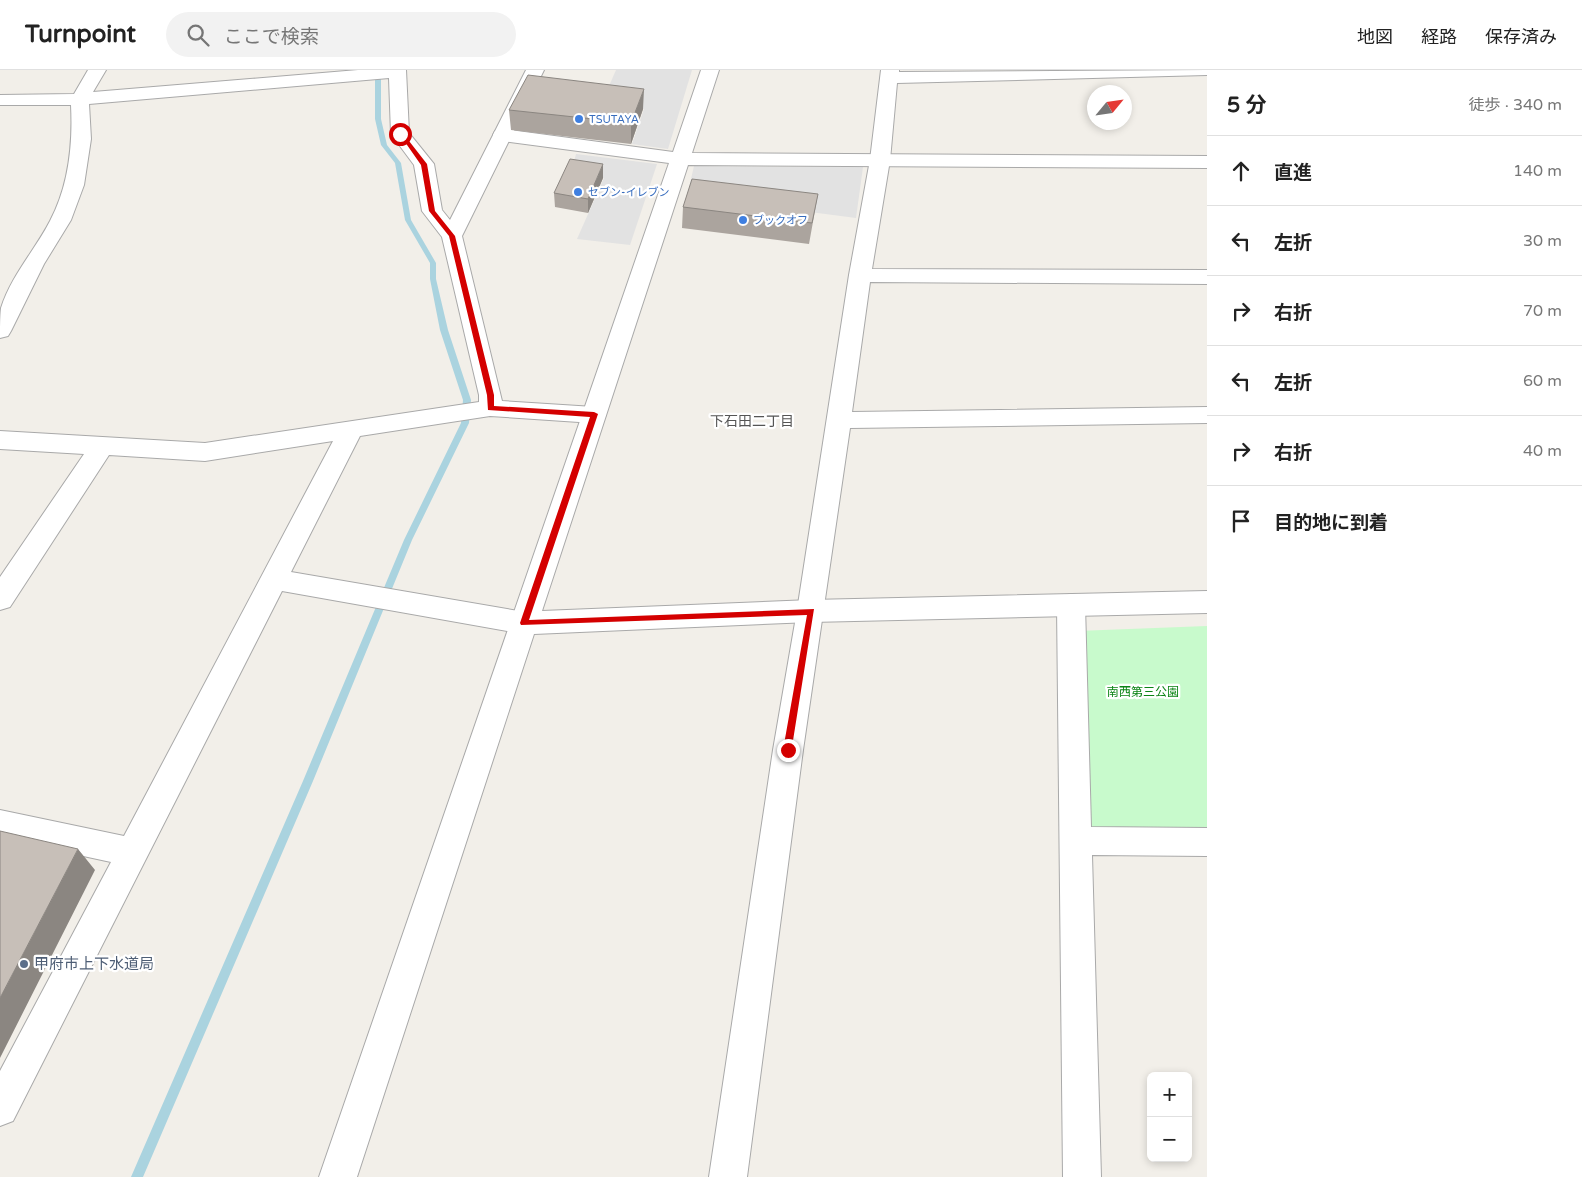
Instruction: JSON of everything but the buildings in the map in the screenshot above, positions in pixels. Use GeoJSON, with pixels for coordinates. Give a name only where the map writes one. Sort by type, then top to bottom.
{"type":"FeatureCollection","features":[{"type":"Feature","properties":{"kind":"street"},"geometry":{"type":"LineString","coordinates":[[0,332],[33,264],[61,220],[74,185],[82,140],[80,99],[97,70]]}},
{"type":"Feature","properties":{"kind":"street"},"geometry":{"type":"LineString","coordinates":[[187,90],[206,70]]}},
{"type":"Feature","properties":{"kind":"street"},"geometry":{"type":"LineString","coordinates":[[452,236],[535,70]]}},
{"type":"Feature","properties":{"kind":"street"},"geometry":{"type":"LineString","coordinates":[[338,1177],[678,159],[710,70]]}},
{"type":"Feature","properties":{"kind":"street"},"geometry":{"type":"LineString","coordinates":[[728,1177],[788,750],[812,611],[860,274],[880,160],[889,74],[1207,70]]}},
{"type":"Feature","properties":{"kind":"street"},"geometry":{"type":"LineString","coordinates":[[0,100],[80,99],[390,72],[400,134],[424,164],[432,211],[452,236],[491,395],[487,409]]}},
{"type":"Feature","properties":{"kind":"street"},"geometry":{"type":"LineString","coordinates":[[502,135],[678,159],[1207,162]]}},
{"type":"Feature","properties":{"kind":"street"},"geometry":{"type":"LineString","coordinates":[[860,274],[1207,278]]}},
{"type":"Feature","properties":{"kind":"street"},"geometry":{"type":"LineString","coordinates":[[0,440],[205,452],[352,428],[487,409],[594,414]]}},
{"type":"Feature","properties":{"kind":"street"},"geometry":{"type":"LineString","coordinates":[[839,420],[1207,415]]}},
{"type":"Feature","properties":{"kind":"street"},"geometry":{"type":"LineString","coordinates":[[0,1108],[352,428]]}},
{"type":"Feature","properties":{"kind":"street"},"geometry":{"type":"LineString","coordinates":[[0,599],[102,446]]}},
{"type":"Feature","properties":{"kind":"street"},"geometry":{"type":"LineString","coordinates":[[274,578],[524,623],[812,611],[1207,602]]}},
{"type":"Feature","properties":{"kind":"street"},"geometry":{"type":"LineString","coordinates":[[1071,605],[1082,1177]]}},
{"type":"Feature","properties":{"kind":"street"},"geometry":{"type":"LineString","coordinates":[[0,824],[132,852]]}},
{"type":"Feature","properties":{"kind":"street"},"geometry":{"type":"LineString","coordinates":[[1076,841],[1207,842]]}},
{"type":"Feature","properties":{"kind":"green space","name":"南西第三公園"},"geometry":{"type":"Polygon","coordinates":[[[1207,626],[1207,835],[1084,833],[1077,631],[1207,626]]]}},
{"type":"Feature","properties":{"kind":"shaded area"},"geometry":{"type":"Polygon","coordinates":[[[616,70],[692,70],[668,149],[632,144],[644,109],[529,95],[609,86],[616,70]]]}},
{"type":"Feature","properties":{"kind":"shaded area"},"geometry":{"type":"Polygon","coordinates":[[[576,154],[657,164],[630,245],[577,239],[604,178],[571,173],[576,154]]]}},
{"type":"Feature","properties":{"kind":"shaded area"},"geometry":{"type":"Polygon","coordinates":[[[694,166],[863,167],[856,218],[687,196],[694,166]]]}},
{"type":"Feature","properties":{"kind":"waterway"},"geometry":{"type":"LineString","coordinates":[[137,1177],[308,781],[408,540],[465,423],[467,400],[444,330],[433,279],[433,263],[408,220],[398,163],[384,145],[378,119],[378,70]]}},
{"type":"Feature","properties":{"kind":"place","name":"TSUTAYA"},"geometry":{"type":"Point","coordinates":[579,119]}},
{"type":"Feature","properties":{"kind":"place","name":"セブン-イレブン"},"geometry":{"type":"Point","coordinates":[578,192]}},
{"type":"Feature","properties":{"kind":"place","name":"ブックオフ"},"geometry":{"type":"Point","coordinates":[743,220]}},
{"type":"Feature","properties":{"kind":"place","name":"甲府市上下水道局"},"geometry":{"type":"Point","coordinates":[24,964]}},
{"type":"Feature","properties":{"kind":"district","name":"下石田二丁目"},"geometry":{"type":"Point","coordinates":[752,421]}},
{"type":"Feature","properties":{"kind":"route"},"geometry":{"type":"LineString","coordinates":[[400,134],[424,164],[432,211],[452,236],[491,395],[490,408],[594,414],[524,623],[812,611],[788,750]]}}]}
